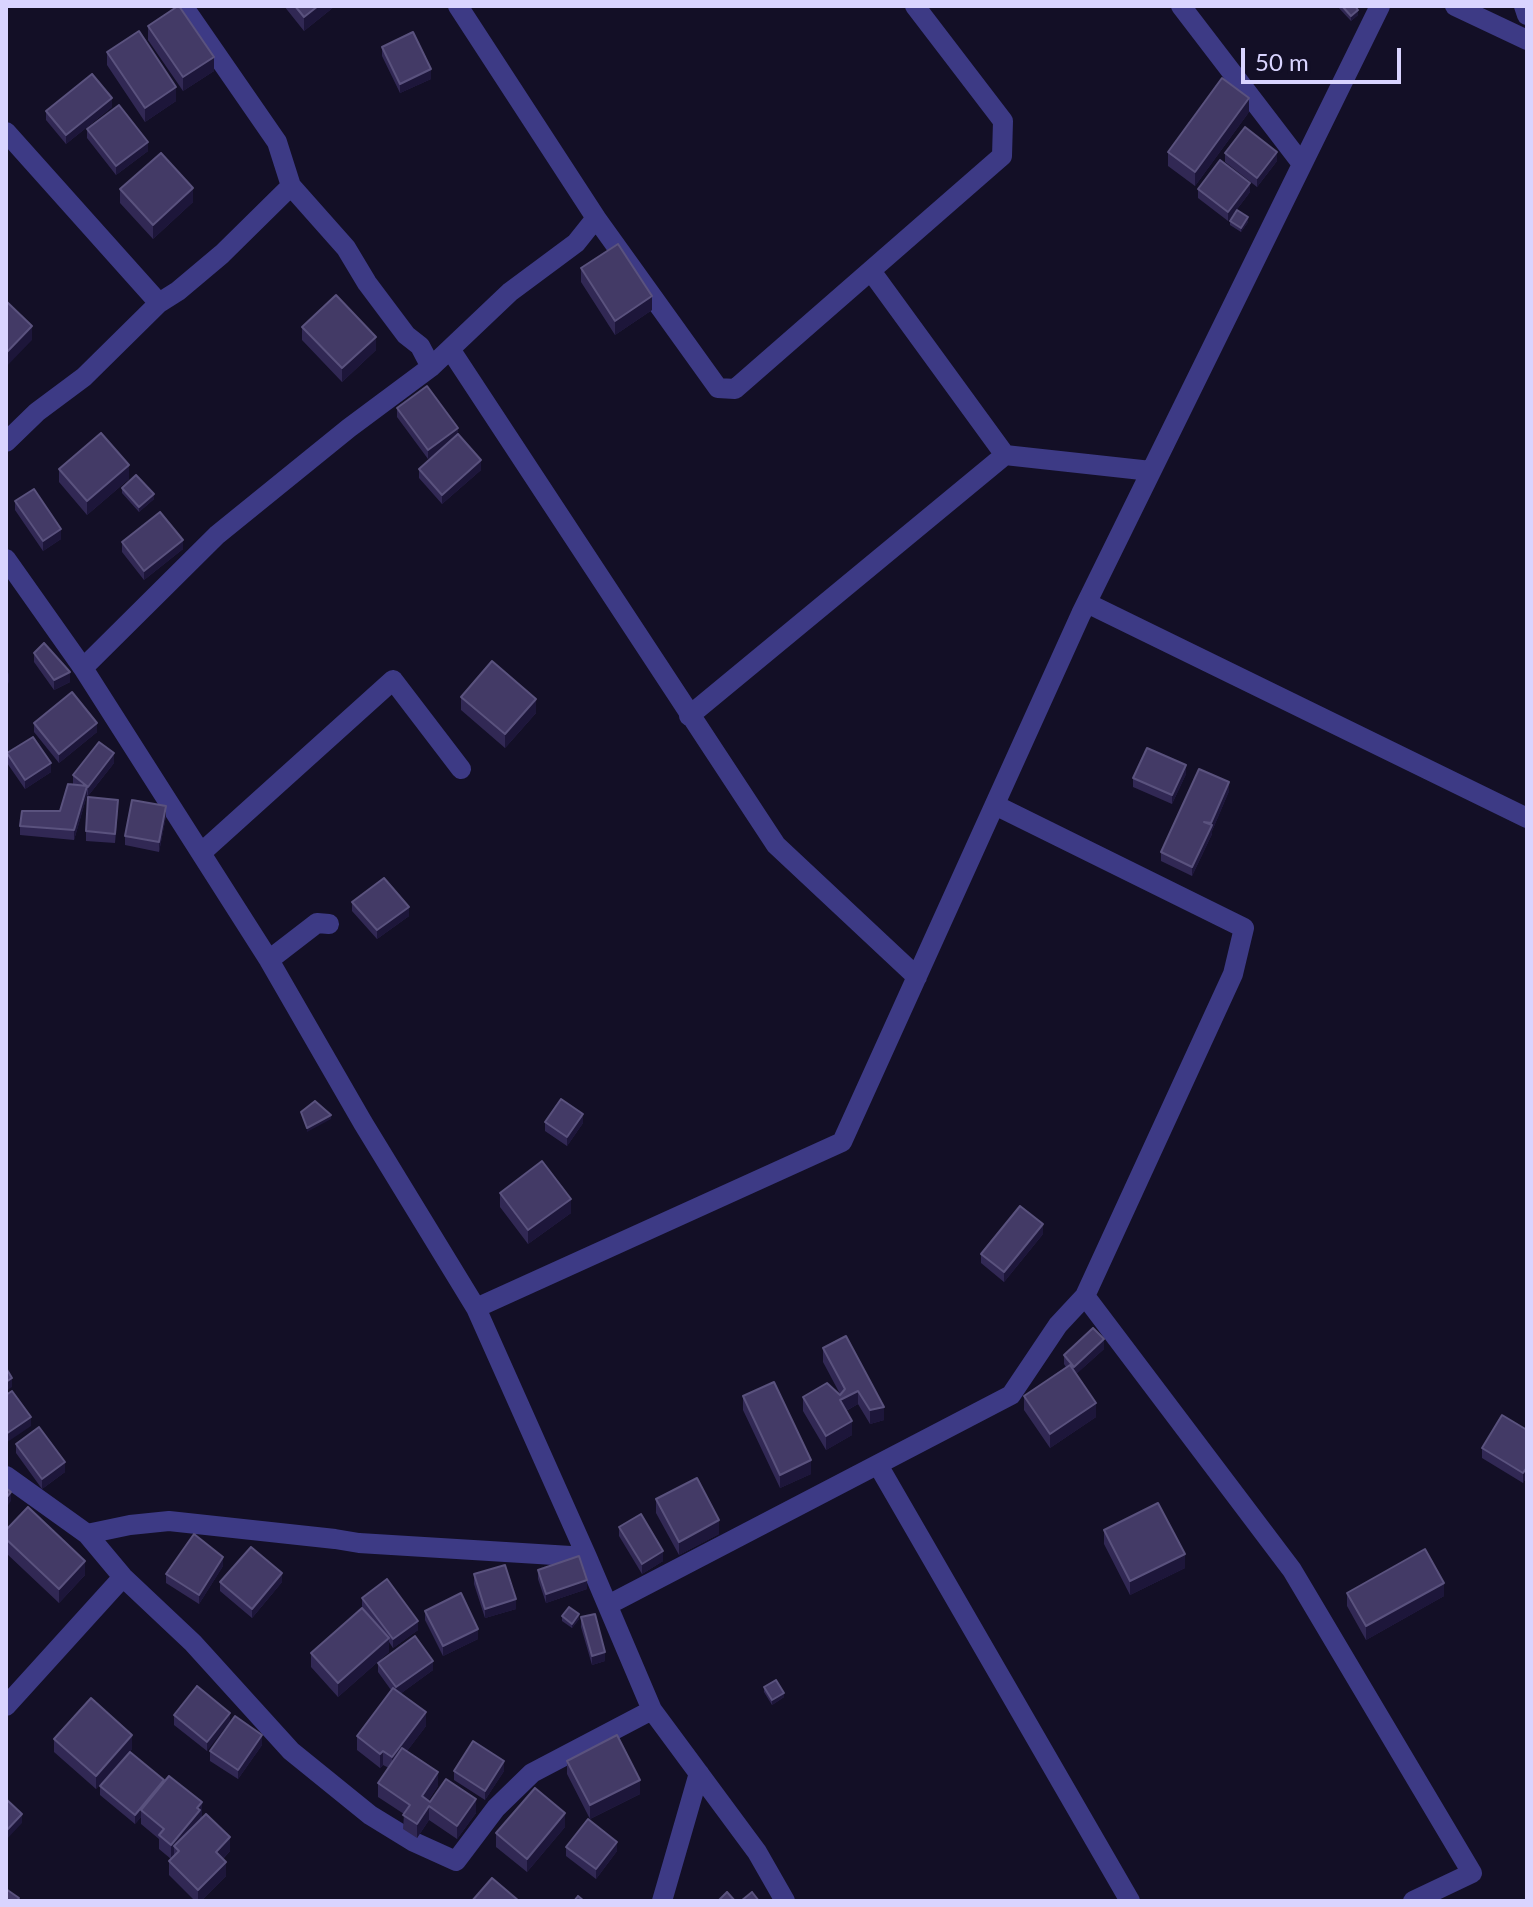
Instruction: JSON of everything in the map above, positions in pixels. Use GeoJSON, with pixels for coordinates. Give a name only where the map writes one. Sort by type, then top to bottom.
{"type":"FeatureCollection","features":[{"type":"Feature","properties":{"kind":"street"},"geometry":{"type":"LineString","coordinates":[[183,6],[277,142],[291,186],[346,248],[367,283],[406,335],[420,346],[431,367]]}},
{"type":"Feature","properties":{"kind":"street"},"geometry":{"type":"LineString","coordinates":[[458,6],[596,218],[718,388],[735,389],[1002,156],[1003,121],[915,6]]}},
{"type":"Feature","properties":{"kind":"street"},"geometry":{"type":"LineString","coordinates":[[1181,6],[1302,164]]}},
{"type":"Feature","properties":{"kind":"street"},"geometry":{"type":"LineString","coordinates":[[476,1308],[842,1142],[1087,603],[1380,6]]}},
{"type":"Feature","properties":{"kind":"street"},"geometry":{"type":"LineString","coordinates":[[1455,6],[1527,40]]}},
{"type":"Feature","properties":{"kind":"street"},"geometry":{"type":"LineString","coordinates":[[1524,6],[1527,15]]}},
{"type":"Feature","properties":{"kind":"street"},"geometry":{"type":"LineString","coordinates":[[6,132],[159,303]]}},
{"type":"Feature","properties":{"kind":"street"},"geometry":{"type":"LineString","coordinates":[[6,442],[37,412],[84,377],[159,303],[222,254],[291,186]]}},
{"type":"Feature","properties":{"kind":"street"},"geometry":{"type":"LineString","coordinates":[[83,668],[217,535],[349,428],[431,367],[510,292],[576,243],[596,218]]}},
{"type":"Feature","properties":{"kind":"street"},"geometry":{"type":"LineString","coordinates":[[871,271],[1005,455]]}},
{"type":"Feature","properties":{"kind":"street"},"geometry":{"type":"LineString","coordinates":[[450,349],[776,845],[917,977]]}},
{"type":"Feature","properties":{"kind":"street"},"geometry":{"type":"LineString","coordinates":[[689,716],[1005,455],[1151,471]]}},
{"type":"Feature","properties":{"kind":"street"},"geometry":{"type":"LineString","coordinates":[[11,567],[83,668],[269,960],[363,1123],[476,1308],[652,1710],[757,1852],[785,1901]]}},
{"type":"Feature","properties":{"kind":"street"},"geometry":{"type":"LineString","coordinates":[[6,594],[11,567]]}},
{"type":"Feature","properties":{"kind":"street"},"geometry":{"type":"LineString","coordinates":[[1087,603],[1527,818]]}},
{"type":"Feature","properties":{"kind":"street"},"geometry":{"type":"LineString","coordinates":[[201,853],[393,680],[461,769]]}},
{"type":"Feature","properties":{"kind":"street"},"geometry":{"type":"LineString","coordinates":[[608,1605],[1011,1395],[1058,1325],[1085,1296],[1233,974],[1244,928],[995,805]]}},
{"type":"Feature","properties":{"kind":"street"},"geometry":{"type":"LineString","coordinates":[[269,960],[317,923],[329,924]]}},
{"type":"Feature","properties":{"kind":"street"},"geometry":{"type":"LineString","coordinates":[[1085,1296],[1292,1570],[1472,1873],[1413,1901]]}},
{"type":"Feature","properties":{"kind":"street"},"geometry":{"type":"LineString","coordinates":[[878,1465],[1130,1901]]}},
{"type":"Feature","properties":{"kind":"street"},"geometry":{"type":"LineString","coordinates":[[6,1476],[87,1534],[123,1577],[193,1643],[291,1751],[370,1815],[414,1842],[456,1861],[496,1808],[532,1773],[652,1710]]}},
{"type":"Feature","properties":{"kind":"street"},"geometry":{"type":"LineString","coordinates":[[87,1534],[169,1521],[359,1543],[587,1557]]}},
{"type":"Feature","properties":{"kind":"street"},"geometry":{"type":"LineString","coordinates":[[6,1706],[123,1577]]}},
{"type":"Feature","properties":{"kind":"street"},"geometry":{"type":"LineString","coordinates":[[662,1901],[699,1773]]}},
{"type":"Feature","properties":{"kind":"building"},"geometry":{"type":"Polygon","coordinates":[[[179,6],[214,57],[183,77],[148,26],[179,6]]]}},
{"type":"Feature","properties":{"kind":"building"},"geometry":{"type":"Polygon","coordinates":[[[295,6],[318,6],[304,17],[295,6]]]}},
{"type":"Feature","properties":{"kind":"building"},"geometry":{"type":"Polygon","coordinates":[[[1342,6],[1355,6],[1358,10],[1351,16],[1342,6]]]}},
{"type":"Feature","properties":{"kind":"building"},"geometry":{"type":"Polygon","coordinates":[[[139,31],[176,87],[145,108],[107,52],[139,31]]]}},
{"type":"Feature","properties":{"kind":"building"},"geometry":{"type":"Polygon","coordinates":[[[413,32],[431,69],[400,84],[382,47],[413,32]]]}},
{"type":"Feature","properties":{"kind":"building"},"geometry":{"type":"Polygon","coordinates":[[[92,74],[112,98],[66,135],[46,111],[92,74]]]}},
{"type":"Feature","properties":{"kind":"building"},"geometry":{"type":"Polygon","coordinates":[[[1222,78],[1249,98],[1195,172],[1168,152],[1222,78]]]}},
{"type":"Feature","properties":{"kind":"building"},"geometry":{"type":"Polygon","coordinates":[[[119,105],[148,142],[116,166],[87,129],[119,105]]]}},
{"type":"Feature","properties":{"kind":"building"},"geometry":{"type":"Polygon","coordinates":[[[1245,127],[1277,152],[1257,178],[1225,153],[1245,127]]]}},
{"type":"Feature","properties":{"kind":"building"},"geometry":{"type":"Polygon","coordinates":[[[161,153],[193,188],[153,225],[120,189],[161,153]]]}},
{"type":"Feature","properties":{"kind":"building"},"geometry":{"type":"Polygon","coordinates":[[[1220,160],[1250,183],[1228,212],[1198,189],[1220,160]]]}},
{"type":"Feature","properties":{"kind":"building"},"geometry":{"type":"Polygon","coordinates":[[[1237,210],[1248,217],[1241,228],[1230,221],[1237,210]]]}},
{"type":"Feature","properties":{"kind":"building"},"geometry":{"type":"Polygon","coordinates":[[[618,244],[652,296],[615,321],[581,268],[618,244]]]}},
{"type":"Feature","properties":{"kind":"building"},"geometry":{"type":"Polygon","coordinates":[[[336,295],[376,337],[342,368],[302,327],[336,295]]]}},
{"type":"Feature","properties":{"kind":"building"},"geometry":{"type":"Polygon","coordinates":[[[6,301],[32,326],[6,353],[6,301]]]}},
{"type":"Feature","properties":{"kind":"building"},"geometry":{"type":"Polygon","coordinates":[[[427,386],[458,428],[428,450],[397,408],[427,386]]]}},
{"type":"Feature","properties":{"kind":"building"},"geometry":{"type":"Polygon","coordinates":[[[101,433],[129,465],[87,501],[59,469],[101,433]]]}},
{"type":"Feature","properties":{"kind":"building"},"geometry":{"type":"Polygon","coordinates":[[[458,434],[481,460],[442,495],[419,469],[458,434]]]}},
{"type":"Feature","properties":{"kind":"building"},"geometry":{"type":"Polygon","coordinates":[[[136,475],[154,494],[139,507],[122,488],[136,475]]]}},
{"type":"Feature","properties":{"kind":"building"},"geometry":{"type":"Polygon","coordinates":[[[34,489],[61,529],[43,541],[15,501],[34,489]]]}},
{"type":"Feature","properties":{"kind":"building"},"geometry":{"type":"Polygon","coordinates":[[[160,512],[183,540],[144,571],[122,542],[160,512]]]}},
{"type":"Feature","properties":{"kind":"building"},"geometry":{"type":"Polygon","coordinates":[[[44,643],[70,672],[54,680],[34,653],[44,643]]]}},
{"type":"Feature","properties":{"kind":"building"},"geometry":{"type":"Polygon","coordinates":[[[492,661],[536,699],[505,734],[461,697],[492,661]]]}},
{"type":"Feature","properties":{"kind":"building"},"geometry":{"type":"Polygon","coordinates":[[[72,692],[97,723],[59,754],[34,723],[72,692]]]}},
{"type":"Feature","properties":{"kind":"building"},"geometry":{"type":"Polygon","coordinates":[[[33,737],[51,763],[25,780],[7,753],[33,737]]]}},
{"type":"Feature","properties":{"kind":"building"},"geometry":{"type":"Polygon","coordinates":[[[99,742],[114,753],[88,787],[73,775],[99,742]]]}},
{"type":"Feature","properties":{"kind":"building"},"geometry":{"type":"Polygon","coordinates":[[[1147,748],[1186,765],[1172,795],[1133,778],[1147,748]]]}},
{"type":"Feature","properties":{"kind":"building"},"geometry":{"type":"Polygon","coordinates":[[[1199,769],[1229,782],[1211,823],[1204,822],[1212,825],[1192,867],[1161,852],[1199,769]]]}},
{"type":"Feature","properties":{"kind":"building"},"geometry":{"type":"Polygon","coordinates":[[[68,784],[87,786],[74,830],[20,826],[22,811],[60,811],[68,784]]]}},
{"type":"Feature","properties":{"kind":"building"},"geometry":{"type":"Polygon","coordinates":[[[88,797],[118,800],[115,834],[86,831],[88,797]]]}},
{"type":"Feature","properties":{"kind":"building"},"geometry":{"type":"Polygon","coordinates":[[[132,800],[166,806],[159,842],[125,836],[132,800]]]}},
{"type":"Feature","properties":{"kind":"building"},"geometry":{"type":"Polygon","coordinates":[[[384,878],[409,907],[377,930],[352,902],[384,878]]]}},
{"type":"Feature","properties":{"kind":"building"},"geometry":{"type":"Polygon","coordinates":[[[561,1099],[583,1114],[567,1137],[545,1122],[561,1099]]]}},
{"type":"Feature","properties":{"kind":"building"},"geometry":{"type":"Polygon","coordinates":[[[315,1101],[331,1115],[307,1128],[301,1112],[315,1101]]]}},
{"type":"Feature","properties":{"kind":"building"},"geometry":{"type":"Polygon","coordinates":[[[542,1161],[571,1199],[528,1230],[500,1193],[542,1161]]]}},
{"type":"Feature","properties":{"kind":"building"},"geometry":{"type":"Polygon","coordinates":[[[1020,1206],[1043,1224],[1004,1272],[981,1254],[1020,1206]]]}},
{"type":"Feature","properties":{"kind":"building"},"geometry":{"type":"Polygon","coordinates":[[[1093,1328],[1104,1339],[1074,1367],[1064,1355],[1093,1328]]]}},
{"type":"Feature","properties":{"kind":"building"},"geometry":{"type":"Polygon","coordinates":[[[846,1336],[884,1407],[870,1410],[858,1391],[840,1400],[852,1421],[826,1436],[803,1397],[827,1383],[840,1395],[845,1389],[823,1348],[846,1336]]]}},
{"type":"Feature","properties":{"kind":"building"},"geometry":{"type":"Polygon","coordinates":[[[1070,1365],[1096,1403],[1050,1434],[1024,1396],[1070,1365]]]}},
{"type":"Feature","properties":{"kind":"building"},"geometry":{"type":"Polygon","coordinates":[[[6,1368],[12,1378],[6,1382],[6,1368]]]}},
{"type":"Feature","properties":{"kind":"building"},"geometry":{"type":"Polygon","coordinates":[[[774,1382],[811,1460],[780,1475],[743,1396],[774,1382]]]}},
{"type":"Feature","properties":{"kind":"building"},"geometry":{"type":"Polygon","coordinates":[[[12,1391],[31,1417],[6,1434],[6,1395],[12,1391]]]}},
{"type":"Feature","properties":{"kind":"building"},"geometry":{"type":"Polygon","coordinates":[[[1502,1415],[1527,1430],[1527,1467],[1523,1473],[1482,1448],[1502,1415]]]}},
{"type":"Feature","properties":{"kind":"building"},"geometry":{"type":"Polygon","coordinates":[[[39,1427],[65,1462],[42,1479],[16,1444],[39,1427]]]}},
{"type":"Feature","properties":{"kind":"building"},"geometry":{"type":"Polygon","coordinates":[[[697,1478],[719,1520],[679,1542],[656,1499],[697,1478]]]}},
{"type":"Feature","properties":{"kind":"building"},"geometry":{"type":"Polygon","coordinates":[[[1158,1503],[1185,1554],[1130,1581],[1104,1530],[1158,1503]]]}},
{"type":"Feature","properties":{"kind":"building"},"geometry":{"type":"Polygon","coordinates":[[[28,1507],[85,1561],[59,1589],[6,1539],[6,1530],[28,1507]]]}},
{"type":"Feature","properties":{"kind":"building"},"geometry":{"type":"Polygon","coordinates":[[[641,1514],[663,1551],[642,1564],[619,1527],[641,1514]]]}},
{"type":"Feature","properties":{"kind":"building"},"geometry":{"type":"Polygon","coordinates":[[[194,1534],[223,1557],[199,1595],[166,1574],[194,1534]]]}},
{"type":"Feature","properties":{"kind":"building"},"geometry":{"type":"Polygon","coordinates":[[[251,1547],[282,1573],[252,1609],[220,1582],[251,1547]]]}},
{"type":"Feature","properties":{"kind":"building"},"geometry":{"type":"Polygon","coordinates":[[[1425,1549],[1444,1583],[1366,1626],[1347,1593],[1425,1549]]]}},
{"type":"Feature","properties":{"kind":"building"},"geometry":{"type":"Polygon","coordinates":[[[579,1556],[587,1580],[546,1594],[538,1570],[579,1556]]]}},
{"type":"Feature","properties":{"kind":"building"},"geometry":{"type":"Polygon","coordinates":[[[505,1565],[516,1599],[485,1609],[474,1574],[505,1565]]]}},
{"type":"Feature","properties":{"kind":"building"},"geometry":{"type":"Polygon","coordinates":[[[387,1579],[418,1621],[393,1639],[362,1598],[387,1579]]]}},
{"type":"Feature","properties":{"kind":"building"},"geometry":{"type":"Polygon","coordinates":[[[461,1593],[478,1629],[443,1646],[425,1611],[461,1593]]]}},
{"type":"Feature","properties":{"kind":"building"},"geometry":{"type":"Polygon","coordinates":[[[569,1607],[579,1614],[572,1624],[562,1616],[569,1607]]]}},
{"type":"Feature","properties":{"kind":"building"},"geometry":{"type":"Polygon","coordinates":[[[362,1608],[389,1638],[338,1683],[311,1653],[362,1608]]]}},
{"type":"Feature","properties":{"kind":"building"},"geometry":{"type":"Polygon","coordinates":[[[595,1614],[605,1652],[592,1656],[581,1617],[595,1614]]]}},
{"type":"Feature","properties":{"kind":"building"},"geometry":{"type":"Polygon","coordinates":[[[415,1636],[433,1661],[396,1687],[378,1663],[415,1636]]]}},
{"type":"Feature","properties":{"kind":"building"},"geometry":{"type":"Polygon","coordinates":[[[776,1680],[784,1693],[772,1700],[764,1687],[776,1680]]]}},
{"type":"Feature","properties":{"kind":"building"},"geometry":{"type":"Polygon","coordinates":[[[197,1686],[230,1713],[207,1742],[174,1715],[197,1686]]]}},
{"type":"Feature","properties":{"kind":"building"},"geometry":{"type":"Polygon","coordinates":[[[393,1688],[426,1712],[392,1757],[383,1751],[380,1754],[357,1736],[393,1688]]]}},
{"type":"Feature","properties":{"kind":"building"},"geometry":{"type":"Polygon","coordinates":[[[91,1698],[132,1735],[96,1776],[54,1739],[91,1698]]]}},
{"type":"Feature","properties":{"kind":"building"},"geometry":{"type":"Polygon","coordinates":[[[235,1716],[262,1735],[238,1770],[210,1751],[235,1716]]]}},
{"type":"Feature","properties":{"kind":"building"},"geometry":{"type":"Polygon","coordinates":[[[617,1735],[640,1780],[590,1805],[567,1761],[617,1735]]]}},
{"type":"Feature","properties":{"kind":"building"},"geometry":{"type":"Polygon","coordinates":[[[473,1741],[504,1761],[485,1791],[454,1771],[473,1741]]]}},
{"type":"Feature","properties":{"kind":"building"},"geometry":{"type":"Polygon","coordinates":[[[402,1748],[438,1772],[422,1796],[430,1802],[446,1779],[476,1799],[457,1826],[429,1806],[417,1824],[403,1815],[410,1805],[378,1783],[402,1748]]]}},
{"type":"Feature","properties":{"kind":"building"},"geometry":{"type":"Polygon","coordinates":[[[130,1752],[164,1780],[135,1815],[100,1786],[130,1752]]]}},
{"type":"Feature","properties":{"kind":"building"},"geometry":{"type":"Polygon","coordinates":[[[169,1776],[202,1802],[197,1808],[200,1810],[171,1845],[159,1835],[164,1829],[141,1810],[169,1776]]]}},
{"type":"Feature","properties":{"kind":"building"},"geometry":{"type":"Polygon","coordinates":[[[535,1788],[565,1813],[527,1859],[496,1833],[535,1788]]]}},
{"type":"Feature","properties":{"kind":"building"},"geometry":{"type":"Polygon","coordinates":[[[6,1799],[22,1814],[6,1831],[6,1799]]]}},
{"type":"Feature","properties":{"kind":"building"},"geometry":{"type":"Polygon","coordinates":[[[206,1814],[230,1837],[216,1852],[226,1862],[198,1890],[169,1861],[179,1851],[174,1846],[206,1814]]]}},
{"type":"Feature","properties":{"kind":"building"},"geometry":{"type":"Polygon","coordinates":[[[588,1819],[617,1842],[596,1869],[566,1847],[588,1819]]]}},
{"type":"Feature","properties":{"kind":"building"},"geometry":{"type":"Polygon","coordinates":[[[492,1878],[519,1901],[472,1901],[492,1878]]]}},
{"type":"Feature","properties":{"kind":"building"},"geometry":{"type":"Polygon","coordinates":[[[6,1889],[19,1898],[17,1901],[6,1901],[6,1889]]]}},
{"type":"Feature","properties":{"kind":"building"},"geometry":{"type":"Polygon","coordinates":[[[727,1892],[735,1901],[718,1901],[727,1892]]]}},
{"type":"Feature","properties":{"kind":"building"},"geometry":{"type":"Polygon","coordinates":[[[752,1892],[759,1901],[741,1901],[752,1892]]]}}]}
